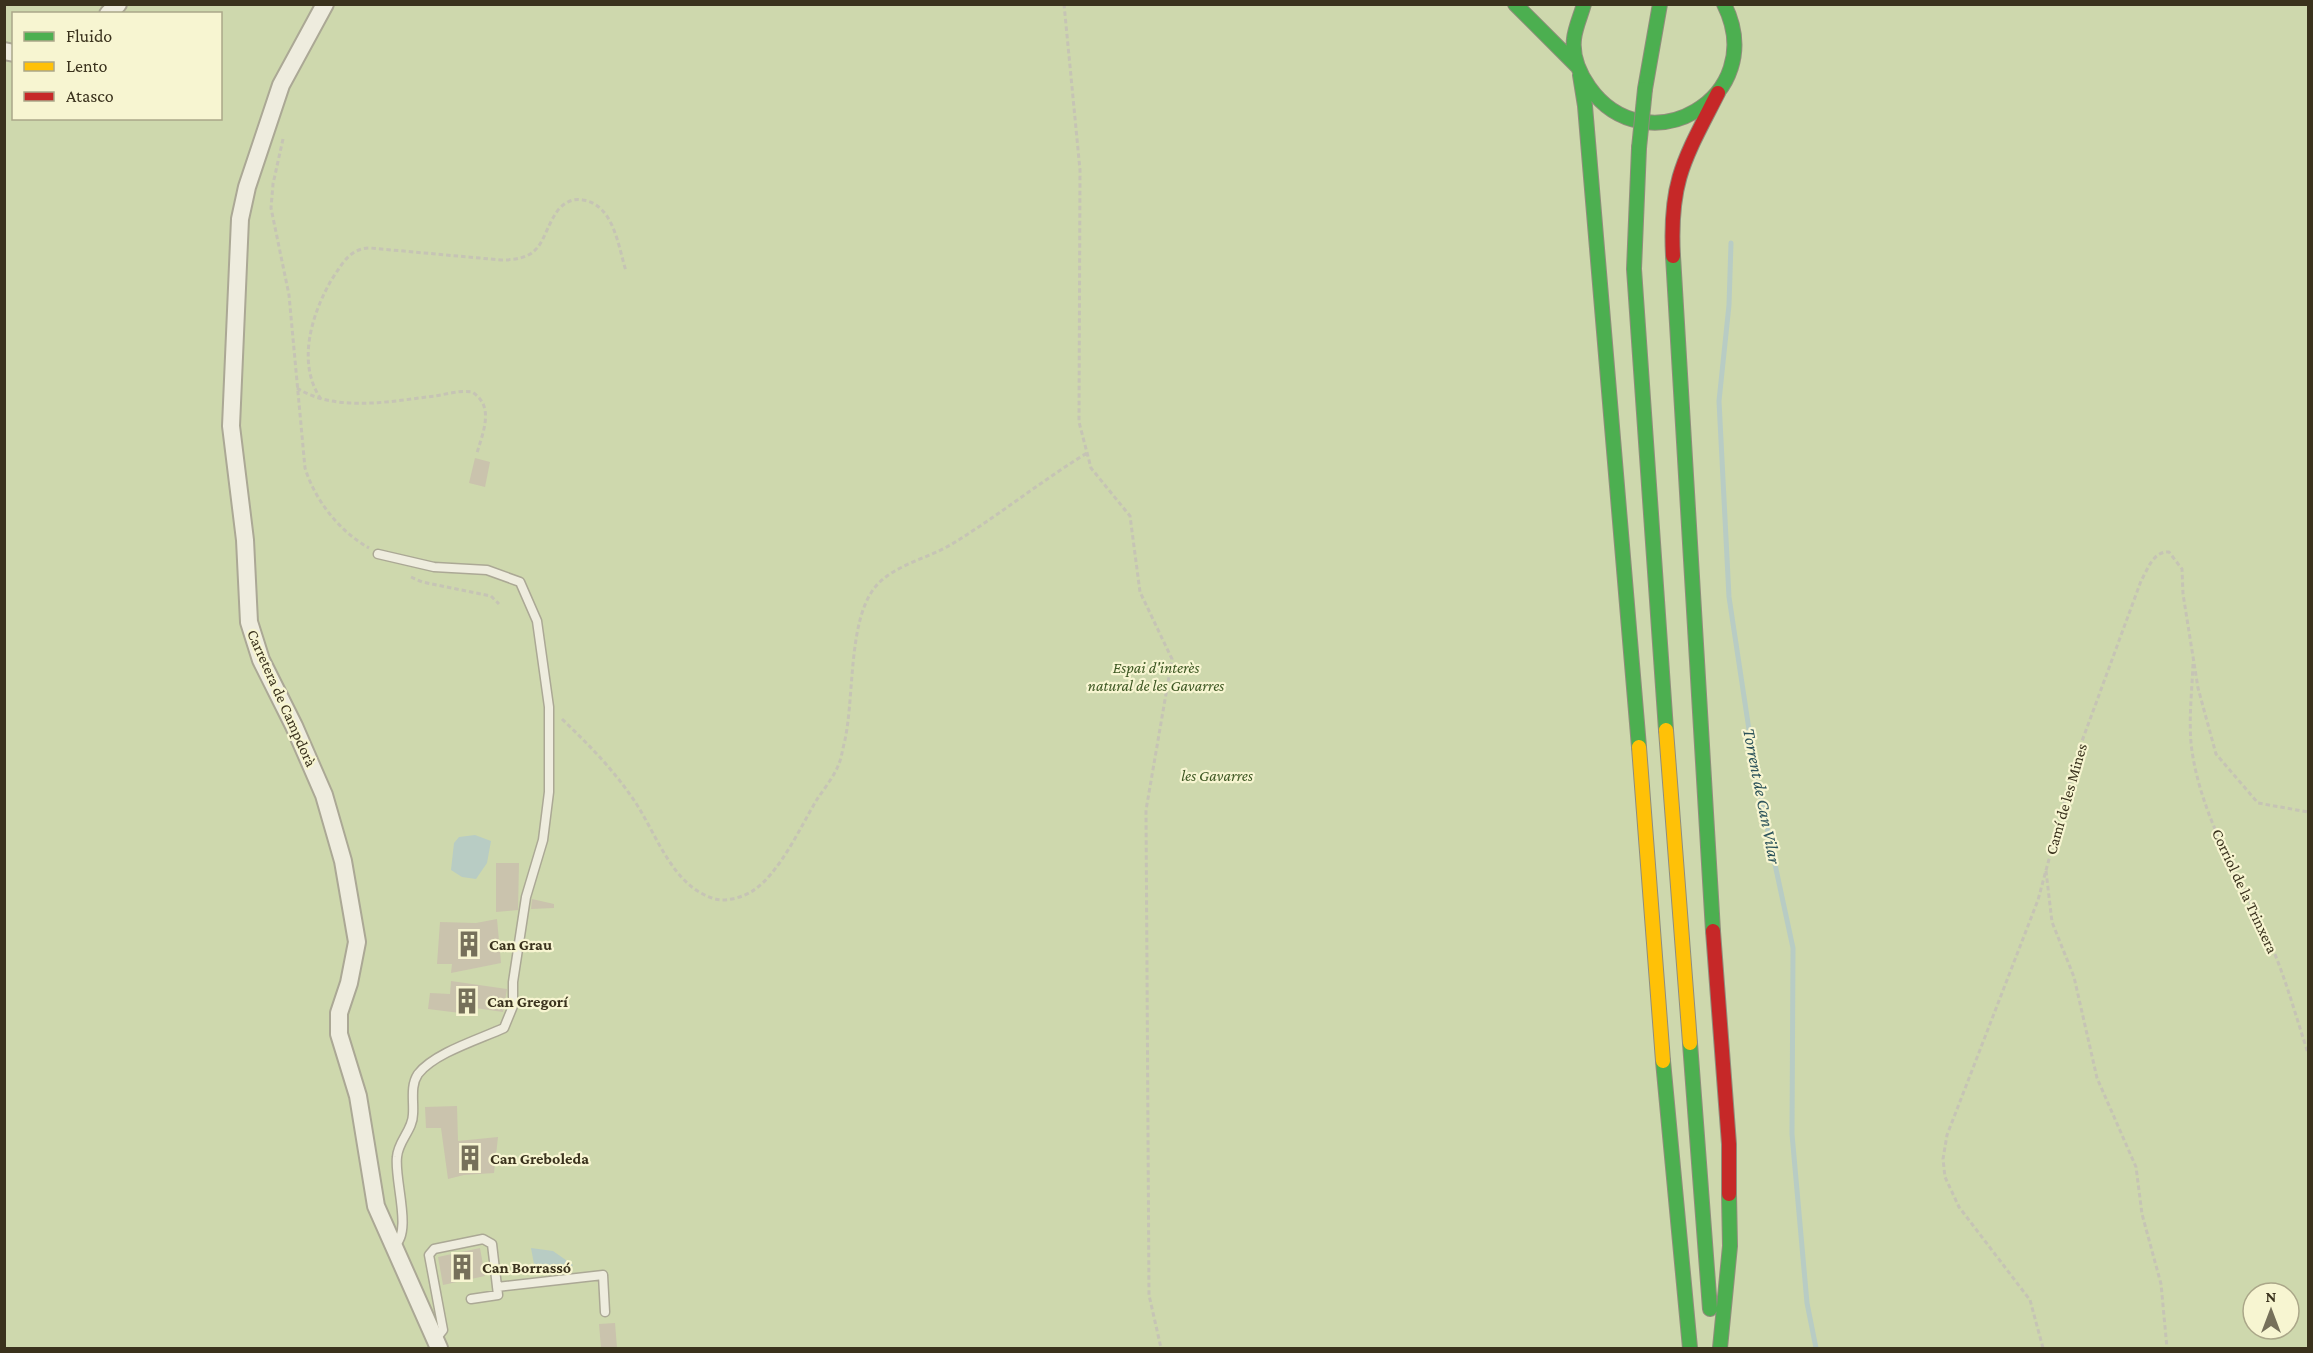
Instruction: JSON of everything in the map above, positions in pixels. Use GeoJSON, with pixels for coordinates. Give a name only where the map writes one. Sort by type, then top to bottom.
{"type":"FeatureCollection","features":[{"type":"Feature","properties":{"kind":"highway"},"geometry":{"type":"LineString","coordinates":[[1515,4],[1579,70],[1591,93],[1605,107],[1623,118],[1644,123],[1665,123],[1685,118],[1703,107],[1718,93]]}},
{"type":"Feature","properties":{"kind":"highway"},"geometry":{"type":"LineString","coordinates":[[1584,4],[1574,31],[1585,106],[1641,767],[1668,1125],[1690,1348]]}},
{"type":"Feature","properties":{"kind":"highway"},"geometry":{"type":"LineString","coordinates":[[1660,4],[1645,89],[1639,148],[1634,269],[1641,393],[1703,1212],[1711,1348]]}},
{"type":"Feature","properties":{"kind":"highway"},"geometry":{"type":"LineString","coordinates":[[1724,4],[1732,22]]}},
{"type":"Feature","properties":{"kind":"highway"},"geometry":{"type":"LineString","coordinates":[[1720,1348],[1726,1307],[1730,1246],[1729,1144],[1709,878],[1672,233],[1678,174],[1690,144],[1706,120],[1728,75],[1734,54],[1732,4]]}},
{"type":"Feature","properties":{"kind":"street","name":"Carretera de Campdorà"},"geometry":{"type":"LineString","coordinates":[[325,4],[281,85],[244,198],[238,264],[231,426],[244,540],[247,609],[252,635],[324,795],[351,898],[357,942],[349,982],[339,1013],[339,1034],[358,1096],[376,1206],[392,1247],[437,1345]]}},
{"type":"Feature","properties":{"kind":"lane"},"geometry":{"type":"LineString","coordinates":[[378,554],[435,567],[487,570],[520,582],[537,621],[549,707],[548,815],[526,897],[513,982],[513,1006],[504,1028],[437,1058],[417,1075],[413,1086],[412,1122],[397,1157],[404,1230],[400,1242],[392,1247]]}},
{"type":"Feature","properties":{"kind":"lane"},"geometry":{"type":"LineString","coordinates":[[437,1345],[443,1330],[429,1255],[434,1249],[483,1239],[492,1244],[498,1295],[471,1299]]}},
{"type":"Feature","properties":{"kind":"lane"},"geometry":{"type":"LineString","coordinates":[[497,1287],[603,1275],[605,1312]]}},
{"type":"Feature","properties":{"kind":"path"},"geometry":{"type":"LineString","coordinates":[[1064,4],[1080,170],[1079,422],[1091,468],[1130,516],[1140,592],[1172,659],[1146,810],[1149,1294],[1161,1348]]}},
{"type":"Feature","properties":{"kind":"path"},"geometry":{"type":"LineString","coordinates":[[284,134],[273,184],[272,208],[289,295],[305,468],[313,489],[329,513],[346,530],[378,554]]}},
{"type":"Feature","properties":{"kind":"path"},"geometry":{"type":"LineString","coordinates":[[321,399],[313,383],[310,369],[311,326],[330,283],[344,261],[357,250],[383,249],[501,260],[521,258],[530,254],[543,240],[562,206],[571,200],[579,199],[593,203],[606,215],[626,271]]}},
{"type":"Feature","properties":{"kind":"path"},"geometry":{"type":"LineString","coordinates":[[297,388],[321,399],[384,401],[472,392],[481,399],[486,410],[477,453]]}},
{"type":"Feature","properties":{"kind":"path"},"geometry":{"type":"LineString","coordinates":[[549,707],[601,757],[614,773],[632,798],[677,873],[693,888],[717,900],[738,898],[754,890],[771,874],[838,767],[845,741],[859,628],[866,604],[876,586],[888,575],[949,546],[1007,510],[1050,476],[1087,453]]}},
{"type":"Feature","properties":{"kind":"path","name":"Camí de les Mines"},"geometry":{"type":"LineString","coordinates":[[2043,1348],[2030,1300],[1959,1207],[1945,1177],[1943,1159],[1947,1135],[2038,900],[2082,741],[2141,582],[2156,556],[2163,551],[2169,552],[2182,569],[2183,594],[2198,688],[2216,754],[2258,802],[2308,812]]}},
{"type":"Feature","properties":{"kind":"path"},"geometry":{"type":"LineString","coordinates":[[403,572],[422,582],[491,597],[499,604]]}},
{"type":"Feature","properties":{"kind":"path","name":"Corriol de la Trinxera"},"geometry":{"type":"LineString","coordinates":[[2193,655],[2191,748],[2195,769],[2223,850],[2239,875],[2272,949],[2308,1053]]}},
{"type":"Feature","properties":{"kind":"path"},"geometry":{"type":"LineString","coordinates":[[2046,869],[2052,922],[2074,977],[2097,1078],[2136,1167],[2142,1214],[2161,1284],[2167,1348]]}},
{"type":"Feature","properties":{"kind":"green space","name":"Espai d'interès natural de les Gavarres"},"geometry":{"type":"Polygon","coordinates":[[[5,5],[2308,5],[2308,1348],[5,1348],[5,5]]]}},
{"type":"Feature","properties":{"kind":"shaded area"},"geometry":{"type":"Polygon","coordinates":[[[475,835],[491,841],[487,863],[476,879],[462,877],[451,870],[454,843],[459,837],[475,835]]]}},
{"type":"Feature","properties":{"kind":"shaded area"},"geometry":{"type":"Polygon","coordinates":[[[531,1248],[553,1251],[573,1265],[565,1275],[534,1264],[531,1248]]]}},
{"type":"Feature","properties":{"kind":"building"},"geometry":{"type":"Polygon","coordinates":[[[475,458],[490,462],[485,487],[469,483],[475,458]]]}},
{"type":"Feature","properties":{"kind":"building"},"geometry":{"type":"Polygon","coordinates":[[[496,863],[519,863],[518,910],[496,912],[496,863]]]}},
{"type":"Feature","properties":{"kind":"building"},"geometry":{"type":"Polygon","coordinates":[[[532,899],[554,904],[554,908],[531,909],[532,899]]]}},
{"type":"Feature","properties":{"kind":"building","name":"Can Grau"},"geometry":{"type":"Polygon","coordinates":[[[497,919],[501,963],[451,973],[452,964],[437,964],[440,922],[476,923],[497,919]]]}},
{"type":"Feature","properties":{"kind":"building","name":"Can Gregorí"},"geometry":{"type":"Polygon","coordinates":[[[451,981],[507,989],[503,1012],[461,1006],[460,1013],[428,1009],[430,993],[450,994],[451,981]]]}},
{"type":"Feature","properties":{"kind":"building","name":"Can Greboleda"},"geometry":{"type":"Polygon","coordinates":[[[457,1106],[458,1141],[498,1137],[494,1173],[464,1175],[448,1179],[441,1128],[426,1128],[425,1107],[457,1106]]]}},
{"type":"Feature","properties":{"kind":"building","name":"Can Borrassó"},"geometry":{"type":"Polygon","coordinates":[[[480,1248],[485,1276],[443,1285],[438,1257],[480,1248]]]}},
{"type":"Feature","properties":{"kind":"building"},"geometry":{"type":"Polygon","coordinates":[[[615,1323],[617,1348],[601,1348],[599,1324],[615,1323]]]}},
{"type":"Feature","properties":{"kind":"waterway","name":"Torrent de Can Vilar"},"geometry":{"type":"LineString","coordinates":[[1731,243],[1729,305],[1719,401],[1729,597],[1756,776],[1793,948],[1792,1134],[1807,1303],[1816,1348]]}},
{"type":"Feature","properties":{"kind":"traffic: fast"},"geometry":{"type":"LineString","coordinates":[[1515,4],[1577,66]]}},
{"type":"Feature","properties":{"kind":"traffic: fast"},"geometry":{"type":"LineString","coordinates":[[1584,4],[1574,39],[1577,64],[1589,87],[1613,111],[1641,121],[1669,121],[1696,111],[1717,93],[1731,68],[1734,38],[1724,4]]}},
{"type":"Feature","properties":{"kind":"traffic: fast"},"geometry":{"type":"LineString","coordinates":[[1645,89],[1660,4]]}},
{"type":"Feature","properties":{"kind":"traffic: fast"},"geometry":{"type":"LineString","coordinates":[[1580,75],[1585,106],[1639,747]]}},
{"type":"Feature","properties":{"kind":"traffic: fast"},"geometry":{"type":"LineString","coordinates":[[1639,148],[1645,89]]}},
{"type":"Feature","properties":{"kind":"traffic: fast"},"geometry":{"type":"LineString","coordinates":[[1639,148],[1634,269],[1666,730]]}},
{"type":"Feature","properties":{"kind":"traffic: fast"},"geometry":{"type":"LineString","coordinates":[[1673,256],[1713,931]]}},
{"type":"Feature","properties":{"kind":"traffic: fast"},"geometry":{"type":"LineString","coordinates":[[1690,1043],[1710,1309]]}},
{"type":"Feature","properties":{"kind":"traffic: fast"},"geometry":{"type":"LineString","coordinates":[[1663,1061],[1690,1348]]}},
{"type":"Feature","properties":{"kind":"traffic: fast"},"geometry":{"type":"LineString","coordinates":[[1720,1348],[1730,1246],[1729,1194]]}},
{"type":"Feature","properties":{"kind":"traffic: slow"},"geometry":{"type":"LineString","coordinates":[[1666,730],[1690,1043]]}},
{"type":"Feature","properties":{"kind":"traffic: slow"},"geometry":{"type":"LineString","coordinates":[[1639,747],[1663,1061]]}},
{"type":"Feature","properties":{"kind":"traffic: jam"},"geometry":{"type":"LineString","coordinates":[[1673,256],[1672,230],[1677,188],[1688,153],[1718,93]]}},
{"type":"Feature","properties":{"kind":"traffic: jam"},"geometry":{"type":"LineString","coordinates":[[1713,931],[1729,1144],[1729,1194]]}},
{"type":"Feature","properties":{"kind":"place","name":"Can Grau"},"geometry":{"type":"Point","coordinates":[469,944]}},
{"type":"Feature","properties":{"kind":"place","name":"Can Gregorí"},"geometry":{"type":"Point","coordinates":[467,1001]}},
{"type":"Feature","properties":{"kind":"place","name":"Can Greboleda"},"geometry":{"type":"Point","coordinates":[470,1158]}},
{"type":"Feature","properties":{"kind":"place","name":"Can Borrassó"},"geometry":{"type":"Point","coordinates":[462,1267]}},
{"type":"Feature","properties":{"kind":"park label","name":"les Gavarres"},"geometry":{"type":"Point","coordinates":[1217,775]}}]}
